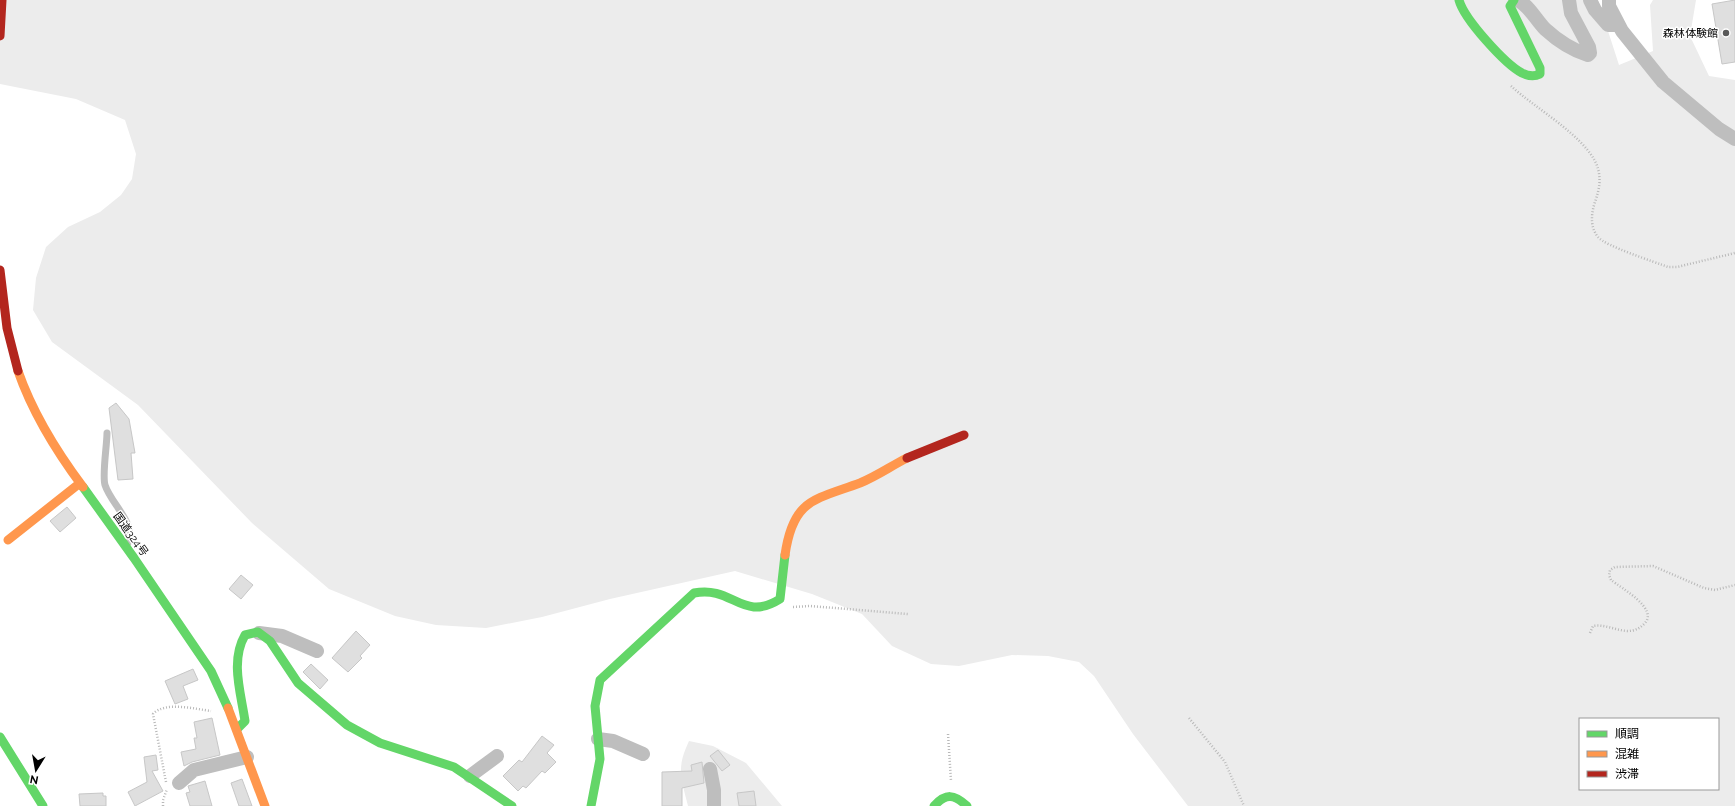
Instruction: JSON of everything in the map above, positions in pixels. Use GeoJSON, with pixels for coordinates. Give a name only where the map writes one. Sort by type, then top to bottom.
{"type":"FeatureCollection","features":[{"type":"Feature","properties":{"kind":"main road"},"geometry":{"type":"LineString","coordinates":[[0,36],[2,0]]}},
{"type":"Feature","properties":{"kind":"main road"},"geometry":{"type":"LineString","coordinates":[[1459,0],[1463,11],[1485,38],[1520,72],[1530,76],[1536,76],[1540,74],[1540,68],[1510,6],[1514,0]]}},
{"type":"Feature","properties":{"kind":"main road","name":"国道324号"},"geometry":{"type":"LineString","coordinates":[[0,270],[7,328],[14,360],[24,391],[55,449],[126,547],[211,671],[237,729],[266,806]]}},
{"type":"Feature","properties":{"kind":"main road"},"geometry":{"type":"LineString","coordinates":[[591,806],[600,759],[595,706],[600,680],[694,593],[702,590],[710,590],[752,608],[762,609],[772,605],[780,599],[786,564],[787,537],[795,516],[808,504],[825,495],[869,479],[899,462],[964,435]]}},
{"type":"Feature","properties":{"kind":"main road"},"geometry":{"type":"LineString","coordinates":[[8,540],[80,483]]}},
{"type":"Feature","properties":{"kind":"main road"},"geometry":{"type":"LineString","coordinates":[[237,729],[245,721],[238,678],[238,648],[245,635],[253,632],[259,633],[269,642],[294,678],[328,710],[371,739],[386,746],[442,761],[470,776],[512,806]]}},
{"type":"Feature","properties":{"kind":"main road"},"geometry":{"type":"LineString","coordinates":[[0,737],[43,806]]}},
{"type":"Feature","properties":{"kind":"main road"},"geometry":{"type":"LineString","coordinates":[[934,806],[940,799],[952,795],[958,797],[967,806]]}},
{"type":"Feature","properties":{"kind":"street"},"geometry":{"type":"LineString","coordinates":[[1517,0],[1523,2],[1546,30],[1569,47],[1588,55],[1590,53],[1589,47],[1571,13],[1569,0]]}},
{"type":"Feature","properties":{"kind":"street"},"geometry":{"type":"LineString","coordinates":[[1590,0],[1602,20],[1608,25],[1618,25]]}},
{"type":"Feature","properties":{"kind":"street"},"geometry":{"type":"LineString","coordinates":[[1609,0],[1609,6],[1618,25],[1662,82],[1719,129],[1735,139]]}},
{"type":"Feature","properties":{"kind":"street"},"geometry":{"type":"LineString","coordinates":[[259,633],[282,636],[317,651]]}},
{"type":"Feature","properties":{"kind":"street"},"geometry":{"type":"LineString","coordinates":[[598,739],[612,741],[643,754]]}},
{"type":"Feature","properties":{"kind":"street"},"geometry":{"type":"LineString","coordinates":[[470,776],[497,756]]}},
{"type":"Feature","properties":{"kind":"street"},"geometry":{"type":"LineString","coordinates":[[179,783],[194,770],[247,757]]}},
{"type":"Feature","properties":{"kind":"street"},"geometry":{"type":"LineString","coordinates":[[710,769],[714,790],[714,806]]}},
{"type":"Feature","properties":{"kind":"lane"},"geometry":{"type":"LineString","coordinates":[[107,433],[105,484],[114,505],[130,528],[131,537],[126,547]]}},
{"type":"Feature","properties":{"kind":"path"},"geometry":{"type":"LineString","coordinates":[[1506,82],[1573,136],[1589,152],[1595,162],[1600,178],[1599,190],[1592,219],[1598,238],[1608,244],[1668,267],[1677,267],[1735,252]]}},
{"type":"Feature","properties":{"kind":"path"},"geometry":{"type":"LineString","coordinates":[[1590,633],[1593,626],[1598,625],[1627,631],[1638,629],[1646,622],[1648,616],[1645,608],[1611,580],[1609,575],[1610,570],[1615,567],[1653,566],[1704,588],[1715,590],[1735,586]]}},
{"type":"Feature","properties":{"kind":"path"},"geometry":{"type":"LineString","coordinates":[[787,608],[810,606],[908,614]]}},
{"type":"Feature","properties":{"kind":"path"},"geometry":{"type":"LineString","coordinates":[[163,806],[166,787],[153,714],[157,710],[169,708],[229,712]]}},
{"type":"Feature","properties":{"kind":"path"},"geometry":{"type":"LineString","coordinates":[[1190,718],[1225,762],[1244,806]]}},
{"type":"Feature","properties":{"kind":"path"},"geometry":{"type":"LineString","coordinates":[[948,734],[952,795]]}},
{"type":"Feature","properties":{"kind":"shaded area"},"geometry":{"type":"Polygon","coordinates":[[[0,0],[1598,0],[1619,65],[1653,51],[1650,5],[1653,0],[1696,0],[1690,36],[1709,76],[1735,80],[1735,806],[1188,806],[1133,734],[1094,676],[1079,662],[1048,656],[1012,655],[959,666],[931,664],[892,646],[862,614],[812,594],[735,571],[610,599],[542,617],[486,628],[436,625],[395,616],[329,589],[252,523],[138,405],[52,342],[33,310],[36,278],[46,247],[68,227],[100,212],[121,195],[132,179],[136,154],[125,120],[76,99],[0,84],[0,0]]]}},
{"type":"Feature","properties":{"kind":"shaded area"},"geometry":{"type":"Polygon","coordinates":[[[689,741],[713,746],[746,763],[782,806],[688,806],[683,788],[681,766],[689,741]]]}},
{"type":"Feature","properties":{"kind":"building","name":"森林体験館"},"geometry":{"type":"Polygon","coordinates":[[[1735,0],[1735,62],[1722,64],[1712,4],[1735,0]]]}},
{"type":"Feature","properties":{"kind":"building"},"geometry":{"type":"Polygon","coordinates":[[[116,403],[129,419],[135,453],[131,453],[133,479],[118,480],[109,408],[116,403]]]}},
{"type":"Feature","properties":{"kind":"building"},"geometry":{"type":"Polygon","coordinates":[[[67,507],[76,518],[60,532],[50,521],[67,507]]]}},
{"type":"Feature","properties":{"kind":"building"},"geometry":{"type":"Polygon","coordinates":[[[241,575],[253,585],[241,599],[229,589],[241,575]]]}},
{"type":"Feature","properties":{"kind":"building"},"geometry":{"type":"Polygon","coordinates":[[[356,631],[370,645],[360,656],[362,658],[348,672],[332,658],[356,631]]]}},
{"type":"Feature","properties":{"kind":"building"},"geometry":{"type":"Polygon","coordinates":[[[311,664],[328,680],[320,689],[303,672],[311,664]]]}},
{"type":"Feature","properties":{"kind":"building"},"geometry":{"type":"Polygon","coordinates":[[[193,669],[198,680],[183,686],[188,699],[175,704],[165,681],[193,669]]]}},
{"type":"Feature","properties":{"kind":"building"},"geometry":{"type":"Polygon","coordinates":[[[212,718],[220,755],[192,762],[184,766],[181,752],[196,749],[194,738],[197,738],[194,722],[212,718]]]}},
{"type":"Feature","properties":{"kind":"building"},"geometry":{"type":"Polygon","coordinates":[[[542,736],[554,745],[547,753],[556,762],[545,773],[542,771],[526,788],[523,786],[518,791],[503,776],[519,760],[522,762],[542,736]]]}},
{"type":"Feature","properties":{"kind":"building"},"geometry":{"type":"Polygon","coordinates":[[[718,750],[730,765],[722,771],[710,756],[718,750]]]}},
{"type":"Feature","properties":{"kind":"building"},"geometry":{"type":"Polygon","coordinates":[[[156,755],[158,770],[152,771],[163,791],[135,806],[128,792],[147,782],[144,757],[156,755]]]}},
{"type":"Feature","properties":{"kind":"building"},"geometry":{"type":"Polygon","coordinates":[[[702,762],[704,783],[682,788],[682,806],[662,806],[662,772],[692,771],[691,765],[702,762]]]}},
{"type":"Feature","properties":{"kind":"building"},"geometry":{"type":"Polygon","coordinates":[[[242,779],[252,806],[239,806],[231,783],[242,779]]]}},
{"type":"Feature","properties":{"kind":"building"},"geometry":{"type":"Polygon","coordinates":[[[205,781],[212,806],[190,806],[186,793],[190,792],[188,786],[205,781]]]}},
{"type":"Feature","properties":{"kind":"building"},"geometry":{"type":"Polygon","coordinates":[[[754,791],[756,806],[739,806],[737,793],[754,791]]]}},
{"type":"Feature","properties":{"kind":"building"},"geometry":{"type":"Polygon","coordinates":[[[103,793],[103,796],[106,796],[106,806],[80,806],[79,794],[103,793]]]}},
{"type":"Feature","properties":{"kind":"traffic: fast"},"geometry":{"type":"LineString","coordinates":[[1459,0],[1462,8],[1469,18],[1496,51],[1522,73],[1536,76],[1540,74],[1540,68],[1510,6],[1514,0]]}},
{"type":"Feature","properties":{"kind":"traffic: fast"},"geometry":{"type":"LineString","coordinates":[[83,487],[134,558],[211,671],[228,708]]}},
{"type":"Feature","properties":{"kind":"traffic: fast"},"geometry":{"type":"LineString","coordinates":[[591,806],[600,759],[595,706],[600,680],[694,593],[707,592],[719,594],[746,606],[756,607],[767,605],[780,599],[785,555]]}},
{"type":"Feature","properties":{"kind":"traffic: fast"},"geometry":{"type":"LineString","coordinates":[[237,729],[245,721],[239,688],[237,666],[238,655],[245,635],[258,632],[270,641],[298,683],[347,725],[380,743],[454,767],[512,806]]}},
{"type":"Feature","properties":{"kind":"traffic: fast"},"geometry":{"type":"LineString","coordinates":[[0,737],[43,806]]}},
{"type":"Feature","properties":{"kind":"traffic: fast"},"geometry":{"type":"LineString","coordinates":[[934,806],[946,797],[954,797],[967,806]]}},
{"type":"Feature","properties":{"kind":"traffic: slow"},"geometry":{"type":"LineString","coordinates":[[18,371],[24,387],[46,432],[83,487]]}},
{"type":"Feature","properties":{"kind":"traffic: slow"},"geometry":{"type":"LineString","coordinates":[[785,555],[794,523],[800,512],[808,504],[818,498],[860,483],[907,458]]}},
{"type":"Feature","properties":{"kind":"traffic: slow"},"geometry":{"type":"LineString","coordinates":[[8,540],[80,483]]}},
{"type":"Feature","properties":{"kind":"traffic: slow"},"geometry":{"type":"LineString","coordinates":[[228,708],[265,806]]}},
{"type":"Feature","properties":{"kind":"traffic: jam"},"geometry":{"type":"LineString","coordinates":[[0,36],[2,0]]}},
{"type":"Feature","properties":{"kind":"traffic: jam"},"geometry":{"type":"LineString","coordinates":[[0,270],[7,328],[18,371]]}},
{"type":"Feature","properties":{"kind":"traffic: jam"},"geometry":{"type":"LineString","coordinates":[[907,458],[964,435]]}},
{"type":"Feature","properties":{"kind":"place","name":"森林体験館"},"geometry":{"type":"Point","coordinates":[1726,33]}}]}
